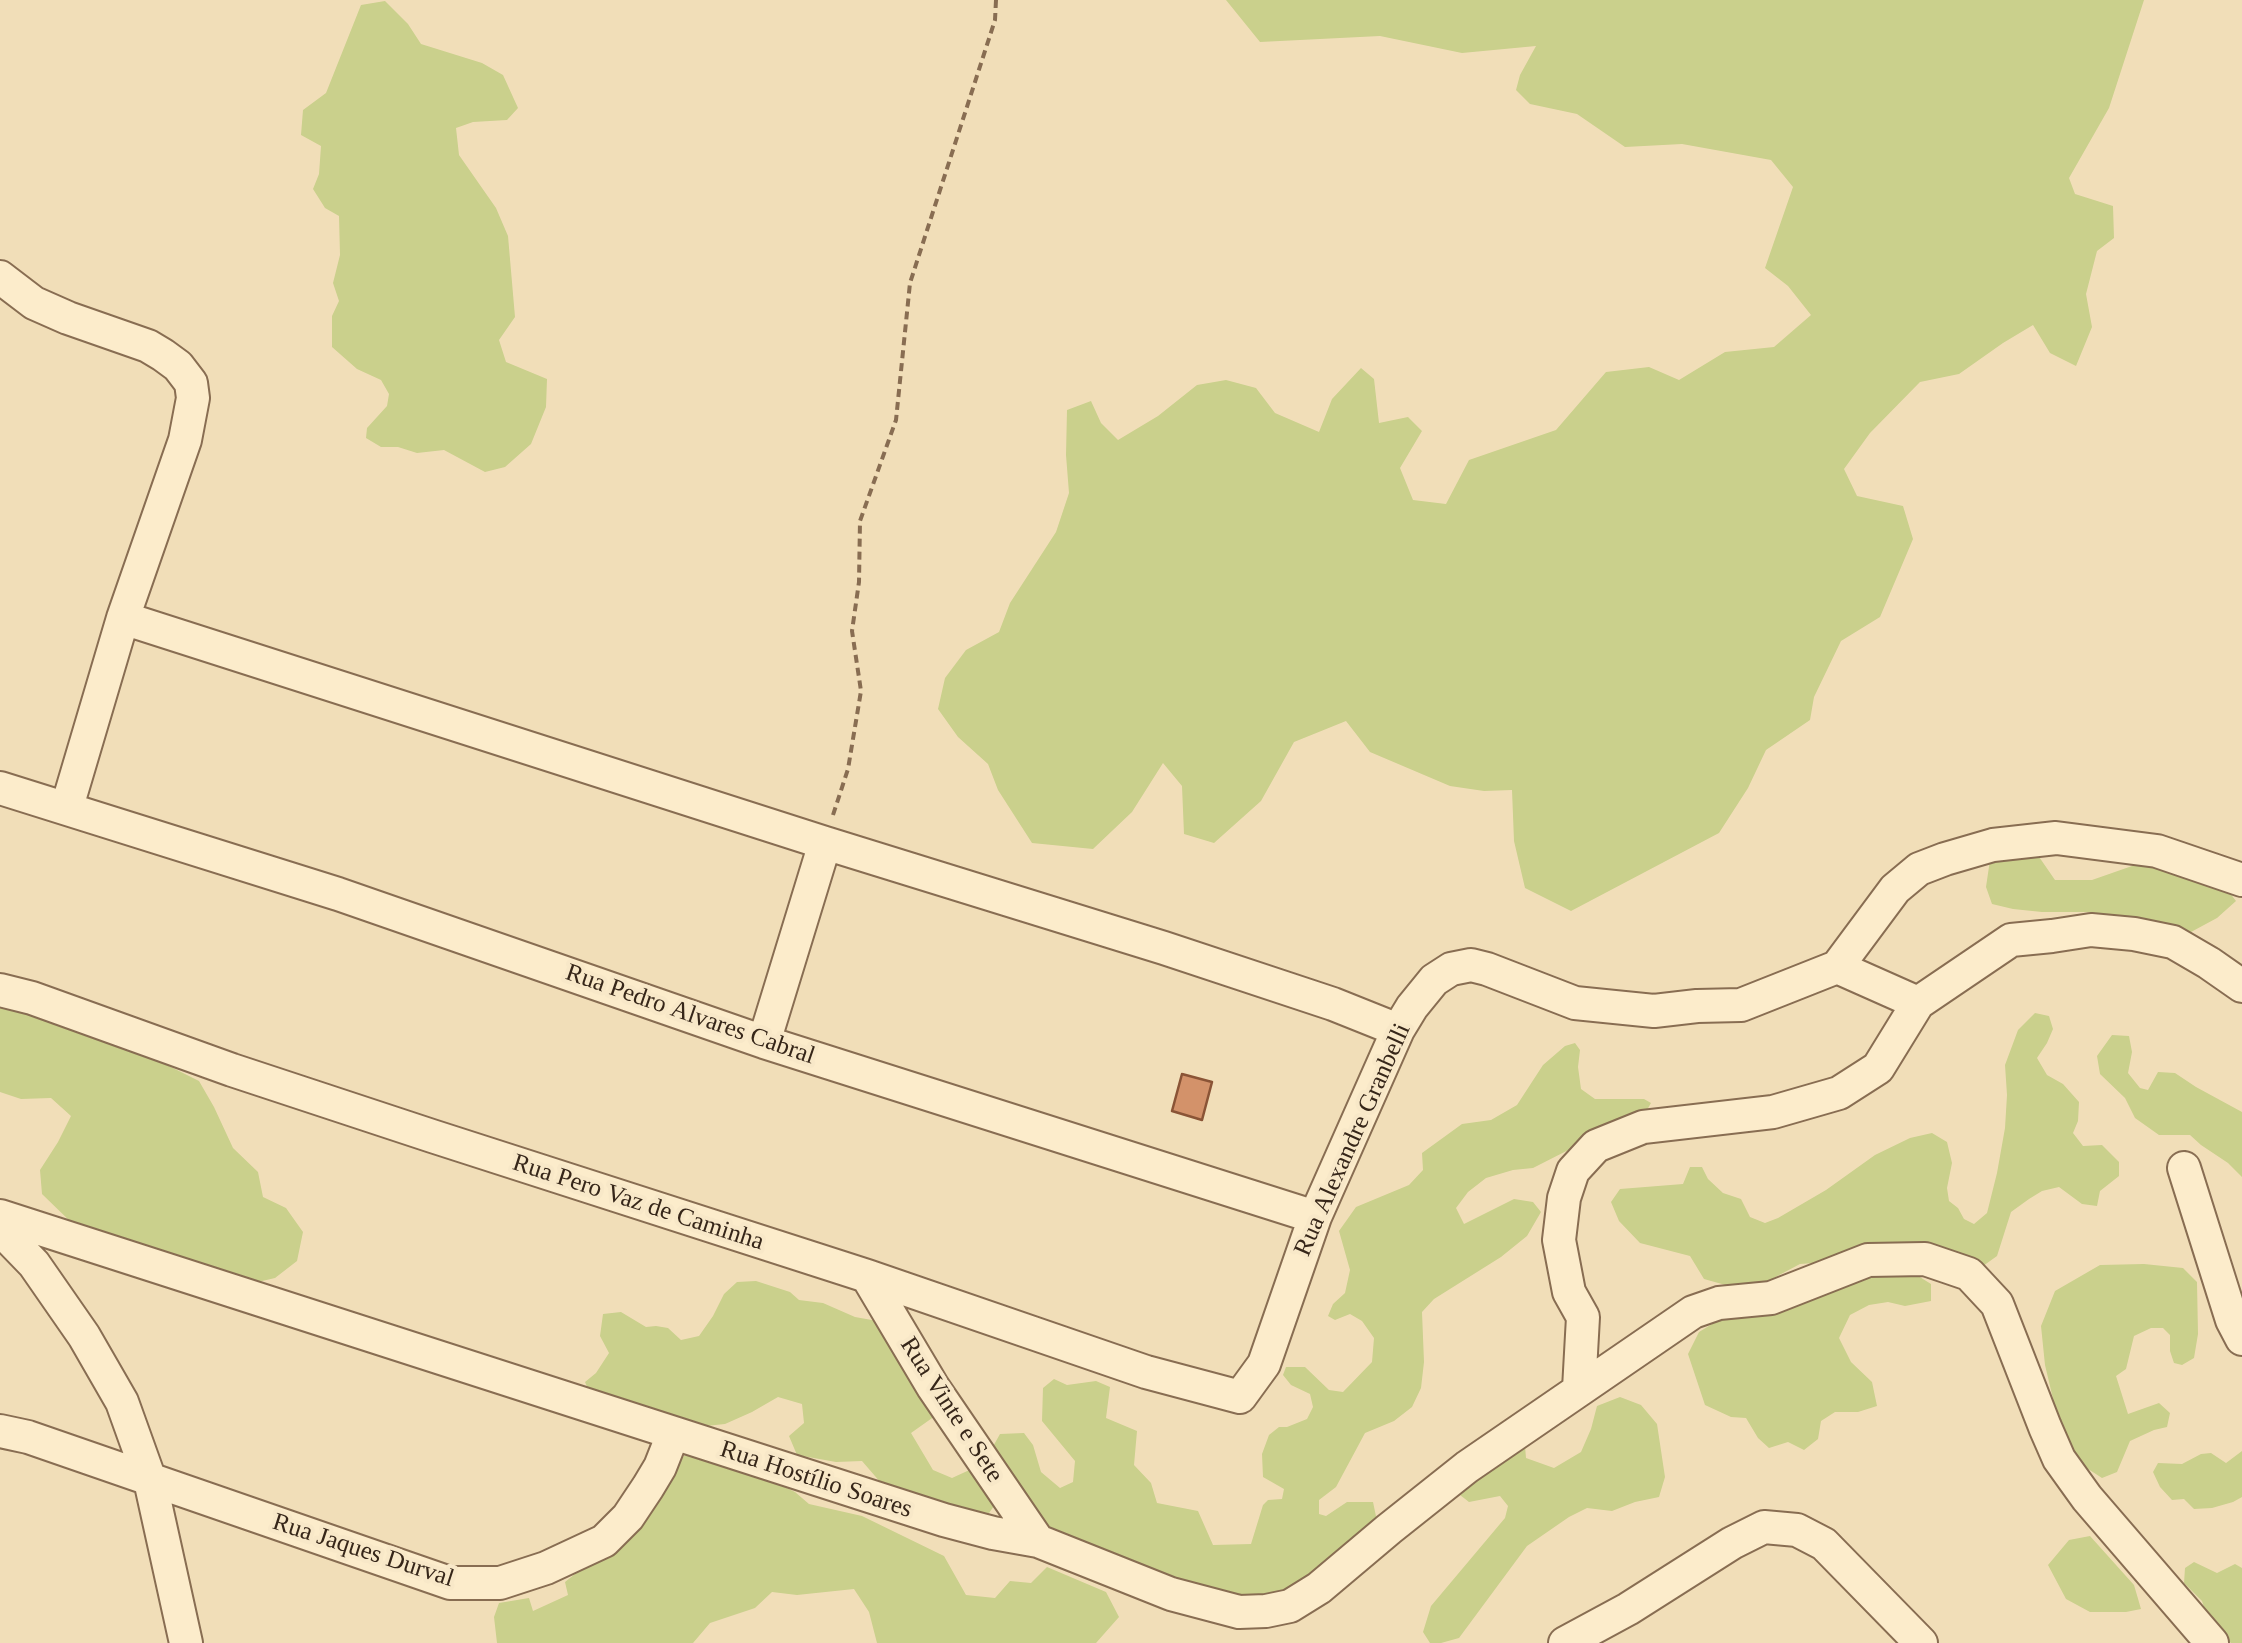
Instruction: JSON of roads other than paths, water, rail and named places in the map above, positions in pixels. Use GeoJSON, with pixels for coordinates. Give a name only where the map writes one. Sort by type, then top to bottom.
{"type":"FeatureCollection","features":[{"type":"Feature","properties":{"kind":"street"},"geometry":{"type":"LineString","coordinates":[[0,277],[34,303],[148,346],[178,366],[190,383],[193,398],[185,440],[123,618],[67,808]]}},
{"type":"Feature","properties":{"kind":"street"},"geometry":{"type":"LineString","coordinates":[[123,618],[1164,948],[1333,1004],[1398,1030]]}},
{"type":"Feature","properties":{"kind":"street","name":"Rua Pedro Alvares Cabral"},"geometry":{"type":"LineString","coordinates":[[0,788],[338,894],[764,1042],[1314,1217]]}},
{"type":"Feature","properties":{"kind":"street"},"geometry":{"type":"LineString","coordinates":[[1918,1004],[1836,966],[1896,889],[1919,870],[1945,859],[1993,845],[2056,838],[2158,851],[2242,880]]}},
{"type":"Feature","properties":{"kind":"street"},"geometry":{"type":"LineString","coordinates":[[764,1042],[825,842]]}},
{"type":"Feature","properties":{"kind":"street"},"geometry":{"type":"LineString","coordinates":[[1579,1389],[1582,1318],[1569,1292],[1559,1240],[1572,1171],[1596,1146],[1643,1127],[1773,1112],[1839,1094],[1878,1068],[1918,1004],[2012,940],[2091,930],[2134,934],[2173,942],[2242,986]]}},
{"type":"Feature","properties":{"kind":"street","name":"Rua Alexandre Granbelli"},"geometry":{"type":"LineString","coordinates":[[1264,1364],[1314,1217],[1398,1030],[1434,980],[1451,969],[1470,966],[1488,969],[1575,1003],[1654,1011],[1741,1004],[1836,966]]}},
{"type":"Feature","properties":{"kind":"street","name":"Rua Pero Vaz de Caminha"},"geometry":{"type":"LineString","coordinates":[[0,990],[1146,1372],[1240,1397],[1264,1364]]}},
{"type":"Feature","properties":{"kind":"street"},"geometry":{"type":"LineString","coordinates":[[2184,1168],[2232,1320],[2242,1339]]}},
{"type":"Feature","properties":{"kind":"street","name":"Rua Hostílio Soares"},"geometry":{"type":"LineString","coordinates":[[0,1216],[944,1520],[1038,1542],[1171,1594],[1239,1612],[1290,1606],[1319,1588],[1467,1467],[1694,1312],[1707,1306],[1771,1298],[1868,1260],[1925,1259],[1969,1274],[1997,1304],[2060,1459],[2087,1498],[2212,1643]]}},
{"type":"Feature","properties":{"kind":"street"},"geometry":{"type":"LineString","coordinates":[[0,1229],[34,1264],[84,1336],[122,1402],[150,1480],[186,1643]]}},
{"type":"Feature","properties":{"kind":"street","name":"Rua Vinte e Sete"},"geometry":{"type":"LineString","coordinates":[[867,1276],[933,1387],[1038,1542]]}},
{"type":"Feature","properties":{"kind":"street","name":"Rua Jaques Durval"},"geometry":{"type":"LineString","coordinates":[[0,1431],[450,1584],[500,1583],[546,1568],[604,1541],[628,1517],[660,1467],[674,1434]]}},
{"type":"Feature","properties":{"kind":"street"},"geometry":{"type":"LineString","coordinates":[[1565,1643],[1764,1527],[1797,1530],[1824,1544],[1921,1643]]}}]}
